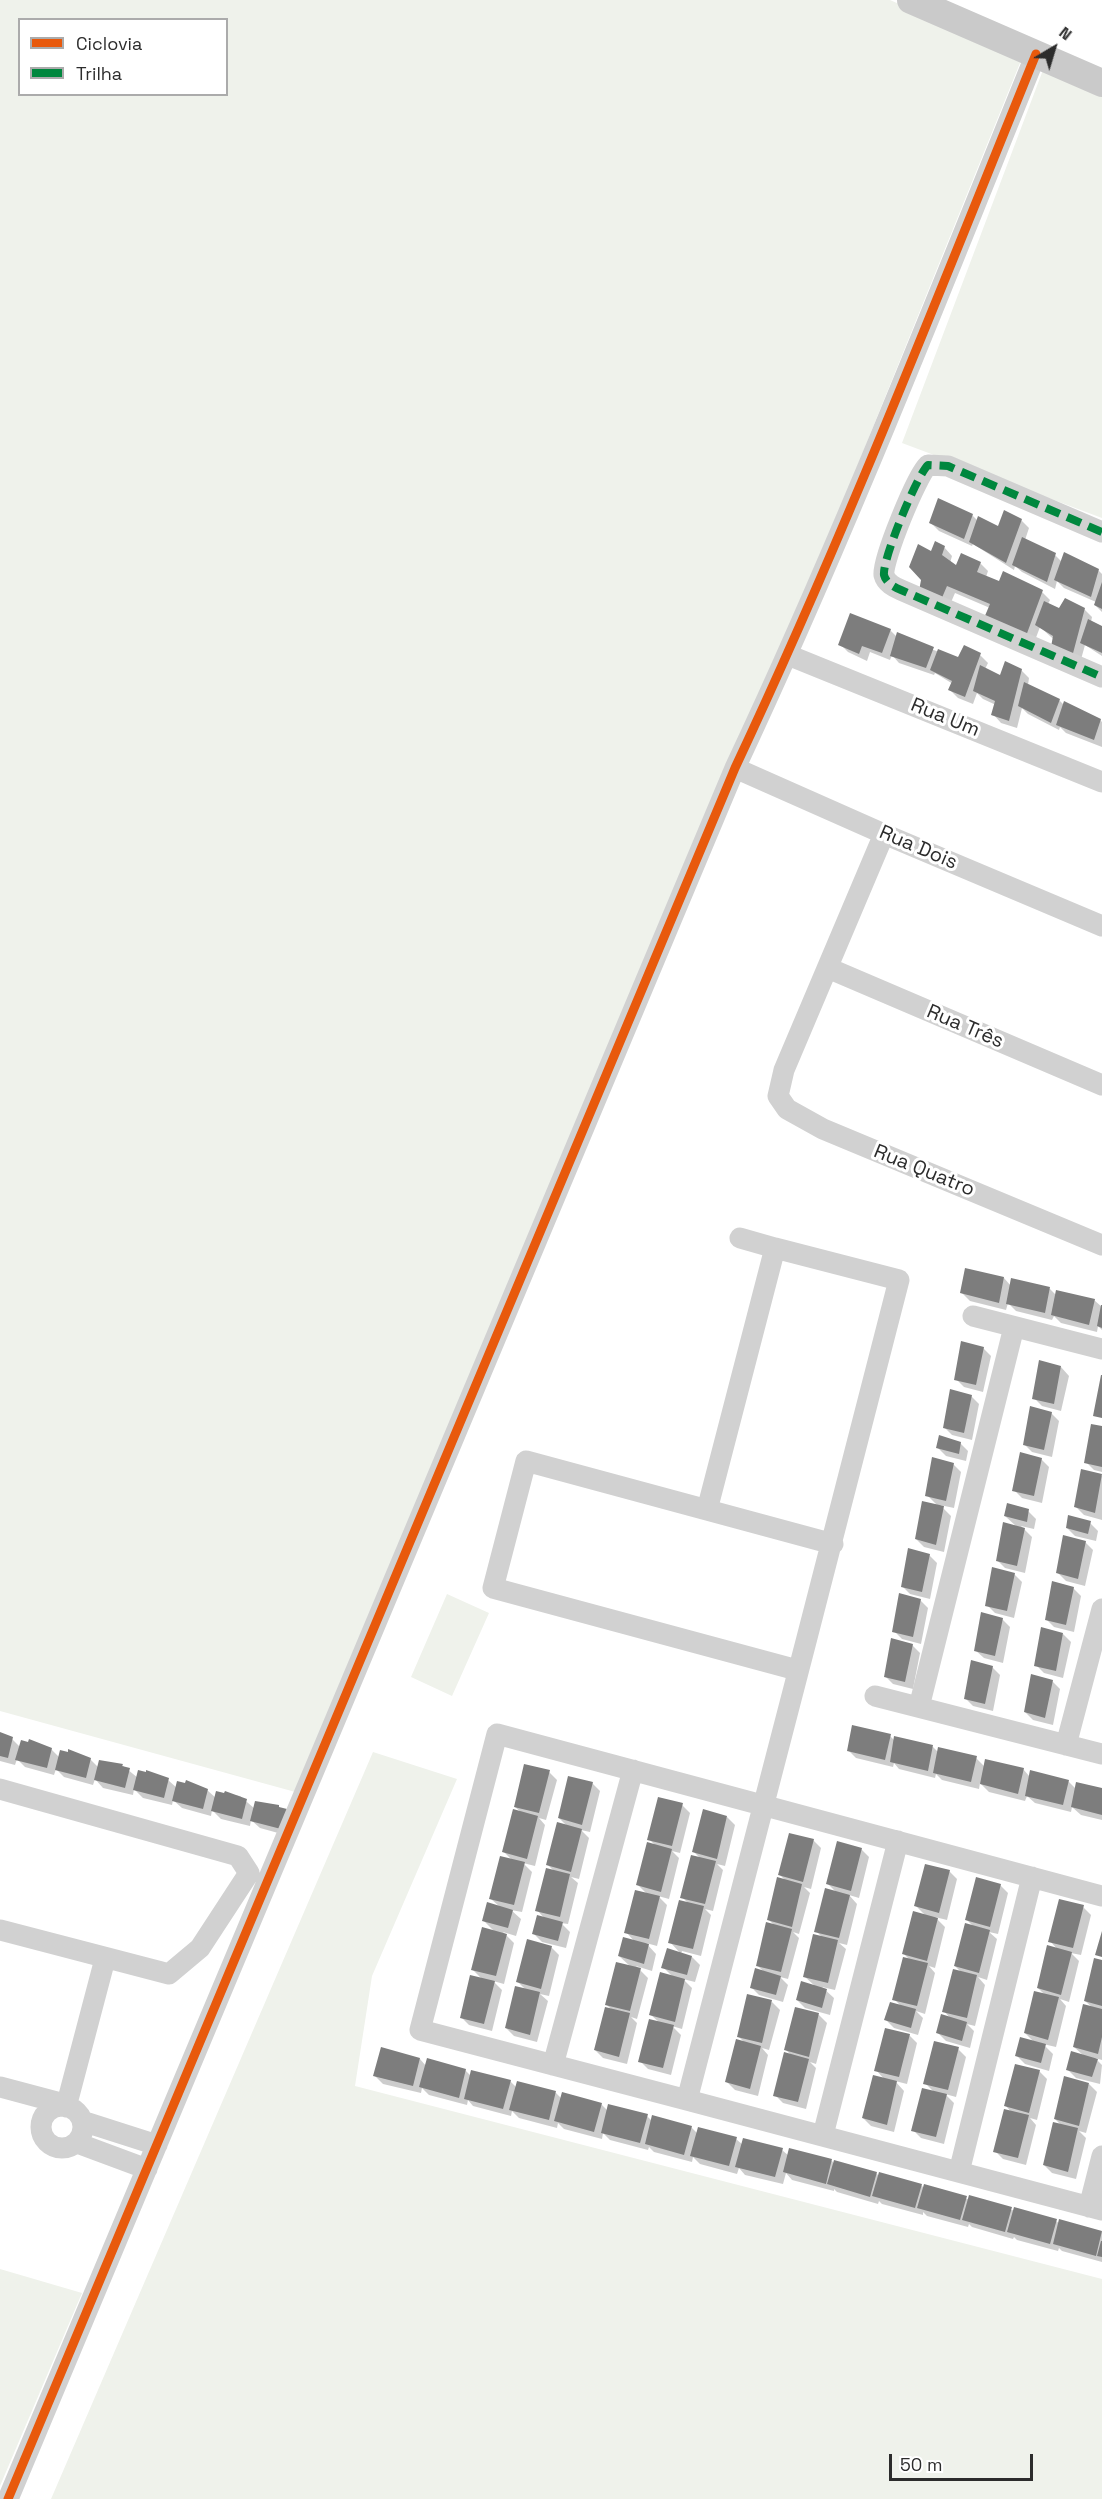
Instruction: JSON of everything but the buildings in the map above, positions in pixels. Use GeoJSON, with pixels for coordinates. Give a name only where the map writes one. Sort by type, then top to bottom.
{"type":"FeatureCollection","features":[{"type":"Feature","properties":{"kind":"main road"},"geometry":{"type":"LineString","coordinates":[[911,0],[1102,83]]}},
{"type":"Feature","properties":{"kind":"street"},"geometry":{"type":"LineString","coordinates":[[8,2499],[735,768],[788,655],[881,435],[1036,54]]}},
{"type":"Feature","properties":{"kind":"street"},"geometry":{"type":"LineString","coordinates":[[1102,531],[948,466],[928,465],[921,472],[915,486],[886,559],[884,573],[887,581],[901,590],[1102,677]]}},
{"type":"Feature","properties":{"kind":"street","name":"Rua Um"},"geometry":{"type":"LineString","coordinates":[[788,655],[1102,782]]}},
{"type":"Feature","properties":{"kind":"street","name":"Rua Dois"},"geometry":{"type":"LineString","coordinates":[[735,768],[1102,926]]}},
{"type":"Feature","properties":{"kind":"street"},"geometry":{"type":"LineString","coordinates":[[828,968],[884,834]]}},
{"type":"Feature","properties":{"kind":"street","name":"Rua Quatro"},"geometry":{"type":"LineString","coordinates":[[828,968],[784,1070],[778,1096],[787,1109],[805,1121],[1102,1245]]}},
{"type":"Feature","properties":{"kind":"street","name":"Rua Três"},"geometry":{"type":"LineString","coordinates":[[828,968],[1102,1085]]}},
{"type":"Feature","properties":{"kind":"street"},"geometry":{"type":"LineString","coordinates":[[687,2100],[797,1670],[833,1544],[899,1280],[740,1238]]}},
{"type":"Feature","properties":{"kind":"street"},"geometry":{"type":"LineString","coordinates":[[707,1510],[775,1248]]}},
{"type":"Feature","properties":{"kind":"street"},"geometry":{"type":"LineString","coordinates":[[973,1316],[1102,1349]]}},
{"type":"Feature","properties":{"kind":"street"},"geometry":{"type":"LineString","coordinates":[[919,1707],[1014,1326]]}},
{"type":"Feature","properties":{"kind":"street"},"geometry":{"type":"LineString","coordinates":[[797,1670],[493,1588],[526,1461],[833,1544]]}},
{"type":"Feature","properties":{"kind":"street"},"geometry":{"type":"LineString","coordinates":[[1066,1745],[1102,1609]]}},
{"type":"Feature","properties":{"kind":"street"},"geometry":{"type":"LineString","coordinates":[[875,1696],[1102,1754]]}},
{"type":"Feature","properties":{"kind":"street"},"geometry":{"type":"LineString","coordinates":[[1102,1896],[496,1734],[420,2030],[1096,2209],[1102,2156]]}},
{"type":"Feature","properties":{"kind":"street"},"geometry":{"type":"LineString","coordinates":[[553,2065],[633,1770]]}},
{"type":"Feature","properties":{"kind":"street"},"geometry":{"type":"LineString","coordinates":[[0,1789],[238,1856],[249,1873],[200,1948],[169,1974],[0,1930]]}},
{"type":"Feature","properties":{"kind":"street"},"geometry":{"type":"LineString","coordinates":[[823,2135],[898,1841]]}},
{"type":"Feature","properties":{"kind":"street"},"geometry":{"type":"LineString","coordinates":[[959,2172],[1032,1877]]}},
{"type":"Feature","properties":{"kind":"street"},"geometry":{"type":"LineString","coordinates":[[66,2107],[105,1959]]}},
{"type":"Feature","properties":{"kind":"street"},"geometry":{"type":"LineString","coordinates":[[0,2087],[66,2107],[76,2112],[82,2121],[83,2133],[77,2143],[67,2148],[57,2148],[46,2141],[41,2130],[42,2122],[46,2114],[55,2108],[66,2107]]}},
{"type":"Feature","properties":{"kind":"street"},"geometry":{"type":"LineString","coordinates":[[82,2121],[157,2145]]}},
{"type":"Feature","properties":{"kind":"street"},"geometry":{"type":"LineString","coordinates":[[77,2143],[147,2169]]}},
{"type":"Feature","properties":{"kind":"shaded area"},"geometry":{"type":"Polygon","coordinates":[[[0,0],[890,0],[1022,58],[781,655],[299,1793],[0,1711],[0,0]]]}},
{"type":"Feature","properties":{"kind":"shaded area"},"geometry":{"type":"Polygon","coordinates":[[[1043,70],[1102,97],[1102,518],[902,443],[1043,70]]]}},
{"type":"Feature","properties":{"kind":"shaded area"},"geometry":{"type":"Polygon","coordinates":[[[447,1594],[489,1613],[452,1696],[411,1677],[447,1594]]]}},
{"type":"Feature","properties":{"kind":"shaded area"},"geometry":{"type":"Polygon","coordinates":[[[373,1752],[457,1779],[372,1976],[355,2086],[1102,2279],[1102,2499],[51,2499],[373,1752]]]}},
{"type":"Feature","properties":{"kind":"shaded area"},"geometry":{"type":"Polygon","coordinates":[[[0,2269],[82,2293],[0,2486],[0,2269]]]}},
{"type":"Feature","properties":{"kind":"marked path"},"geometry":{"type":"LineString","coordinates":[[1102,532],[948,466],[928,465],[916,484],[901,518],[888,553],[884,575],[888,582],[898,589],[1102,677]]}},
{"type":"Feature","properties":{"kind":"cycle path"},"geometry":{"type":"LineString","coordinates":[[8,2499],[735,768],[853,502],[1036,54]]}}]}
